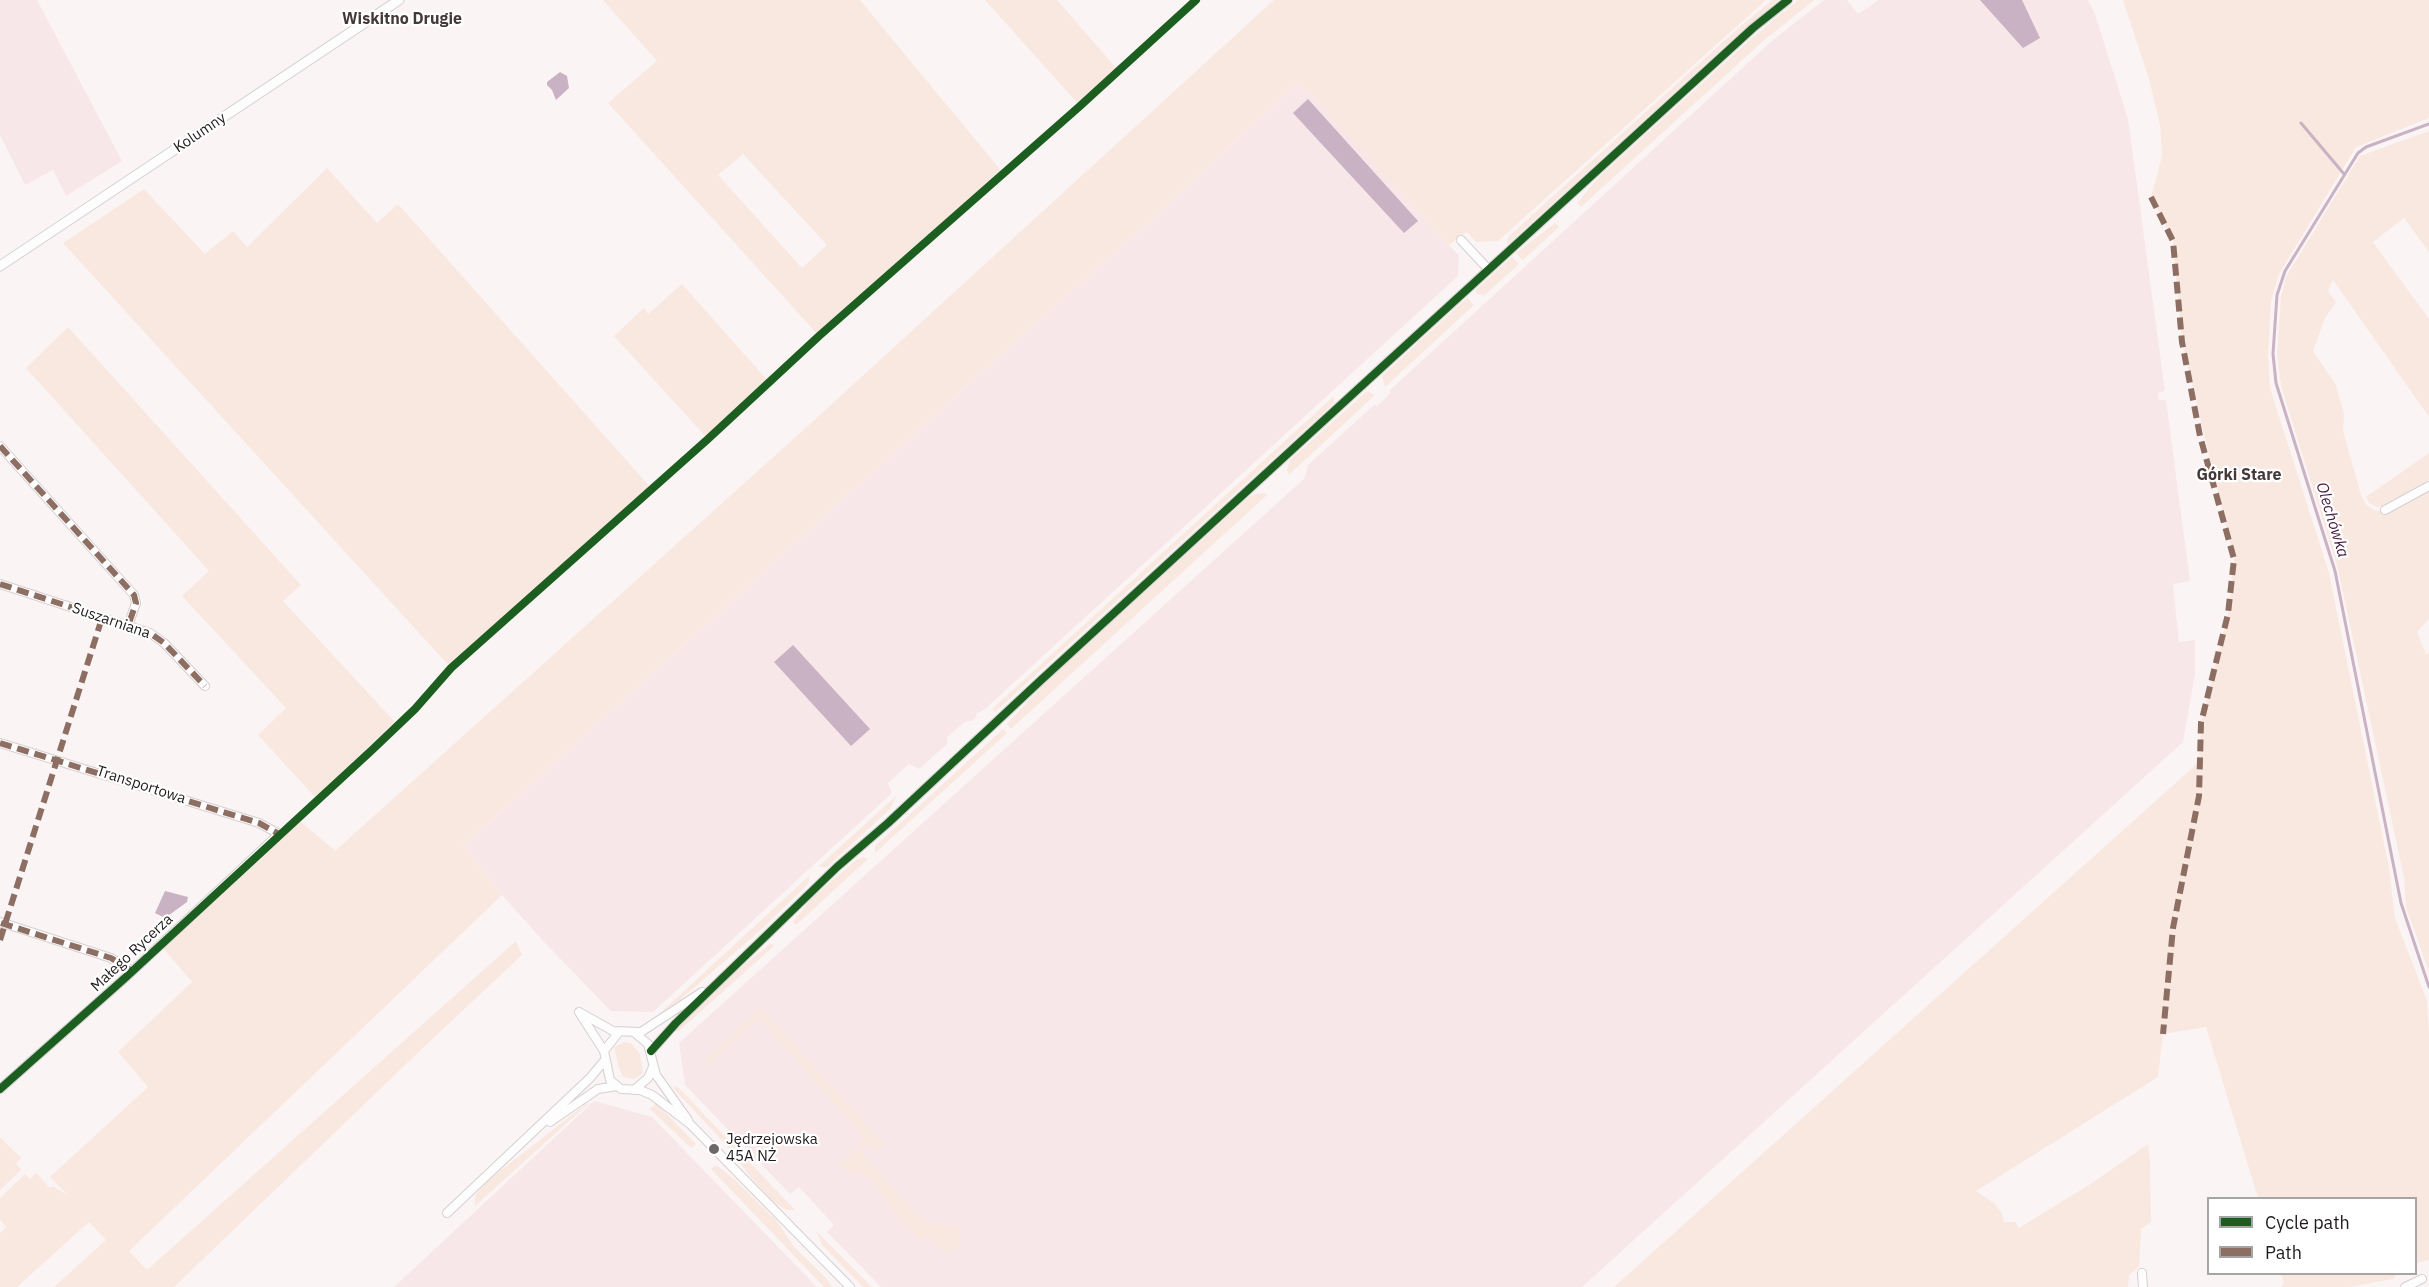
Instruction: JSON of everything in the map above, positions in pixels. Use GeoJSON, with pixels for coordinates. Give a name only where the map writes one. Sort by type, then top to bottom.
{"type":"FeatureCollection","features":[{"type":"Feature","properties":{"kind":"street","name":"Kolumny"},"geometry":{"type":"LineString","coordinates":[[0,266],[399,0]]}},
{"type":"Feature","properties":{"kind":"street"},"geometry":{"type":"LineString","coordinates":[[651,1051],[718,982],[837,867],[888,824],[1048,673],[1744,36],[1788,0]]}},
{"type":"Feature","properties":{"kind":"street"},"geometry":{"type":"LineString","coordinates":[[1461,240],[1489,270]]}},
{"type":"Feature","properties":{"kind":"street"},"geometry":{"type":"LineString","coordinates":[[0,446],[134,596],[136,603],[128,626]]}},
{"type":"Feature","properties":{"kind":"street"},"geometry":{"type":"LineString","coordinates":[[2385,510],[2429,486]]}},
{"type":"Feature","properties":{"kind":"street","name":"Suszarniana"},"geometry":{"type":"LineString","coordinates":[[0,584],[150,633],[164,643],[205,686]]}},
{"type":"Feature","properties":{"kind":"street","name":"Transportowa"},"geometry":{"type":"LineString","coordinates":[[0,743],[259,823],[279,834]]}},
{"type":"Feature","properties":{"kind":"street","name":"Małego Rycerza"},"geometry":{"type":"LineString","coordinates":[[0,1089],[132,971],[279,834]]}},
{"type":"Feature","properties":{"kind":"street"},"geometry":{"type":"LineString","coordinates":[[0,922],[111,958],[132,971]]}},
{"type":"Feature","properties":{"kind":"street"},"geometry":{"type":"LineString","coordinates":[[617,1086],[607,1073],[605,1056],[579,1012],[614,1031],[634,1032],[648,1028],[718,982]]}},
{"type":"Feature","properties":{"kind":"street"},"geometry":{"type":"LineString","coordinates":[[447,1213],[590,1078],[619,1032]]}},
{"type":"Feature","properties":{"kind":"street"},"geometry":{"type":"LineString","coordinates":[[634,1032],[644,1039],[651,1051],[653,1067],[660,1081],[673,1096],[690,1124]]}},
{"type":"Feature","properties":{"kind":"street"},"geometry":{"type":"LineString","coordinates":[[634,1090],[648,1078],[653,1067]]}},
{"type":"Feature","properties":{"kind":"street"},"geometry":{"type":"LineString","coordinates":[[530,1136],[598,1089],[617,1086],[652,1095],[690,1124],[850,1287]]}},
{"type":"Feature","properties":{"kind":"street"},"geometry":{"type":"LineString","coordinates":[[2142,1273],[2143,1287]]}},
{"type":"Feature","properties":{"kind":"street"},"geometry":{"type":"LineString","coordinates":[[2405,1287],[2422,1279]]}},
{"type":"Feature","properties":{"kind":"shaded area"},"geometry":{"type":"Polygon","coordinates":[[[0,0],[37,0],[122,161],[66,196],[53,170],[25,185],[0,135],[0,0]]]}},
{"type":"Feature","properties":{"kind":"shaded area"},"geometry":{"type":"Polygon","coordinates":[[[603,0],[860,0],[1003,173],[819,336],[608,103],[657,61],[603,0]],[[743,154],[718,175],[802,268],[827,245],[743,154]]]}},
{"type":"Feature","properties":{"kind":"shaded area"},"geometry":{"type":"Polygon","coordinates":[[[985,0],[1057,0],[1117,69],[1080,106],[985,0]]]}},
{"type":"Feature","properties":{"kind":"shaded area"},"geometry":{"type":"Polygon","coordinates":[[[1274,0],[1766,0],[1498,241],[1476,242],[1467,232],[1449,245],[1311,94],[1299,86],[1292,87],[1156,216],[1075,287],[463,846],[502,895],[129,1251],[147,1270],[516,941],[522,955],[174,1287],[54,1287],[106,1240],[89,1222],[17,1287],[0,1287],[0,1233],[6,1227],[0,1220],[0,1198],[25,1174],[30,1179],[36,1173],[50,1188],[52,1186],[68,1195],[50,1177],[148,1087],[118,1052],[192,982],[163,948],[299,820],[335,851],[799,434],[1274,0]]]}},
{"type":"Feature","properties":{"kind":"shaded area"},"geometry":{"type":"Polygon","coordinates":[[[1772,0],[1779,0],[1724,47],[1508,244],[1509,236],[1772,0]]]}},
{"type":"Feature","properties":{"kind":"shaded area"},"geometry":{"type":"Polygon","coordinates":[[[1798,0],[1814,0],[1762,42],[1581,207],[1577,203],[1599,177],[1752,38],[1798,0]]]}},
{"type":"Feature","properties":{"kind":"shaded area"},"geometry":{"type":"Polygon","coordinates":[[[1824,0],[1847,0],[1858,14],[1879,0],[2088,0],[2095,14],[2128,119],[2165,391],[2158,393],[2159,400],[2166,400],[2190,581],[2173,584],[2179,642],[2195,640],[2195,674],[2183,742],[1582,1287],[881,1287],[827,1232],[834,1225],[799,1187],[790,1194],[685,1085],[679,1043],[1305,478],[1308,465],[1374,405],[1377,406],[1386,398],[1390,390],[1773,40],[1824,0]]]}},
{"type":"Feature","properties":{"kind":"shaded area"},"geometry":{"type":"Polygon","coordinates":[[[1980,0],[2022,0],[2040,38],[2023,48],[1980,0]]]}},
{"type":"Feature","properties":{"kind":"shaded area"},"geometry":{"type":"Polygon","coordinates":[[[2123,0],[2429,0],[2429,118],[2356,147],[2279,274],[2271,301],[2268,354],[2270,388],[2329,573],[2389,868],[2395,918],[2427,1001],[2429,1260],[2417,1263],[2417,1197],[2258,1197],[2206,1027],[2163,1034],[2158,1077],[1976,1191],[1994,1203],[2002,1213],[2004,1222],[2015,1222],[2019,1228],[2092,1183],[2148,1144],[2151,1222],[2141,1229],[2139,1267],[2129,1275],[2128,1287],[1614,1287],[2199,762],[2201,723],[2228,614],[2234,559],[2182,342],[2173,241],[2151,197],[2162,156],[2160,125],[2149,79],[2123,0]]]}},
{"type":"Feature","properties":{"kind":"shaded area"},"geometry":{"type":"Polygon","coordinates":[[[560,72],[567,76],[569,88],[556,100],[547,82],[560,72]]]}},
{"type":"Feature","properties":{"kind":"shaded area"},"geometry":{"type":"Polygon","coordinates":[[[1299,86],[1326,109],[1459,256],[1458,276],[985,709],[976,714],[977,716],[972,721],[966,721],[947,737],[947,744],[919,769],[909,764],[888,783],[892,793],[653,1012],[611,1011],[544,942],[463,846],[1075,287],[1156,216],[1292,87],[1299,86]]]}},
{"type":"Feature","properties":{"kind":"shaded area"},"geometry":{"type":"Polygon","coordinates":[[[1308,99],[1418,221],[1404,233],[1293,113],[1308,99]]]}},
{"type":"Feature","properties":{"kind":"shaded area"},"geometry":{"type":"Polygon","coordinates":[[[2429,131],[2429,252],[2404,218],[2373,242],[2429,319],[2429,417],[2333,280],[2328,291],[2336,302],[2325,318],[2313,351],[2336,385],[2344,414],[2343,431],[2361,495],[2367,506],[2377,511],[2385,510],[2429,490],[2429,619],[2417,632],[2426,655],[2429,652],[2429,972],[2406,907],[2404,878],[2338,569],[2281,386],[2277,354],[2281,296],[2287,275],[2360,156],[2429,131]]]}},
{"type":"Feature","properties":{"kind":"shaded area"},"geometry":{"type":"Polygon","coordinates":[[[327,168],[377,223],[398,204],[652,489],[451,668],[63,243],[144,189],[205,254],[233,231],[247,247],[327,168]]]}},
{"type":"Feature","properties":{"kind":"shaded area"},"geometry":{"type":"Polygon","coordinates":[[[1555,223],[1559,227],[1523,260],[1516,253],[1555,223]]]}},
{"type":"Feature","properties":{"kind":"shaded area"},"geometry":{"type":"Polygon","coordinates":[[[1512,257],[1519,264],[1485,295],[1475,291],[1512,257]]]}},
{"type":"Feature","properties":{"kind":"shaded area"},"geometry":{"type":"Polygon","coordinates":[[[682,284],[770,383],[708,439],[614,336],[644,308],[648,314],[682,284]]]}},
{"type":"Feature","properties":{"kind":"shaded area"},"geometry":{"type":"Polygon","coordinates":[[[1467,298],[1474,305],[1385,387],[1382,376],[1467,298]]]}},
{"type":"Feature","properties":{"kind":"shaded area"},"geometry":{"type":"Polygon","coordinates":[[[68,327],[301,585],[283,601],[395,722],[315,797],[258,735],[286,708],[182,596],[209,571],[26,368],[68,327]]]}},
{"type":"Feature","properties":{"kind":"shaded area"},"geometry":{"type":"Polygon","coordinates":[[[1367,391],[1375,395],[1289,475],[1287,470],[1290,460],[1367,391]]]}},
{"type":"Feature","properties":{"kind":"shaded area"},"geometry":{"type":"Polygon","coordinates":[[[1334,396],[1333,404],[995,712],[992,709],[1334,396]]]}},
{"type":"Feature","properties":{"kind":"shaded area"},"geometry":{"type":"Polygon","coordinates":[[[2429,453],[2429,480],[2383,506],[2377,507],[2369,503],[2366,497],[2429,453]]]}},
{"type":"Feature","properties":{"kind":"shaded area"},"geometry":{"type":"Polygon","coordinates":[[[1258,493],[1268,494],[1011,729],[1007,724],[1046,682],[1249,497],[1258,493]]]}},
{"type":"Feature","properties":{"kind":"shaded area"},"geometry":{"type":"Polygon","coordinates":[[[793,645],[870,729],[851,746],[774,662],[793,645]]]}},
{"type":"Feature","properties":{"kind":"shaded area"},"geometry":{"type":"Polygon","coordinates":[[[1003,729],[1007,733],[875,853],[875,846],[1003,729]]]}},
{"type":"Feature","properties":{"kind":"shaded area"},"geometry":{"type":"Polygon","coordinates":[[[897,795],[890,809],[827,867],[818,867],[897,795]]]}},
{"type":"Feature","properties":{"kind":"shaded area"},"geometry":{"type":"Polygon","coordinates":[[[863,857],[868,859],[796,925],[793,922],[811,899],[856,860],[863,857]]]}},
{"type":"Feature","properties":{"kind":"shaded area"},"geometry":{"type":"Polygon","coordinates":[[[810,875],[808,884],[762,929],[680,1000],[659,1014],[810,875]]]}},
{"type":"Feature","properties":{"kind":"shaded area"},"geometry":{"type":"Polygon","coordinates":[[[165,891],[188,897],[187,902],[165,918],[155,913],[165,891]]]}},
{"type":"Feature","properties":{"kind":"shaded area"},"geometry":{"type":"Polygon","coordinates":[[[771,943],[774,946],[679,1031],[673,1032],[739,969],[771,943]]]}},
{"type":"Feature","properties":{"kind":"shaded area"},"geometry":{"type":"Polygon","coordinates":[[[761,1008],[883,1143],[885,1148],[861,1148],[858,1144],[863,1140],[861,1134],[759,1018],[707,1066],[706,1058],[761,1008]]]}},
{"type":"Feature","properties":{"kind":"shaded area"},"geometry":{"type":"Polygon","coordinates":[[[625,1042],[631,1043],[640,1054],[643,1073],[635,1079],[623,1077],[619,1068],[614,1047],[625,1042]]]}},
{"type":"Feature","properties":{"kind":"shaded area"},"geometry":{"type":"Polygon","coordinates":[[[674,1086],[679,1088],[795,1210],[787,1210],[772,1201],[730,1149],[673,1088],[674,1086]]]}},
{"type":"Feature","properties":{"kind":"shaded area"},"geometry":{"type":"Polygon","coordinates":[[[594,1101],[652,1117],[817,1287],[394,1287],[594,1101]]]}},
{"type":"Feature","properties":{"kind":"shaded area"},"geometry":{"type":"Polygon","coordinates":[[[587,1103],[475,1206],[475,1196],[486,1182],[587,1103]]]}},
{"type":"Feature","properties":{"kind":"shaded area"},"geometry":{"type":"Polygon","coordinates":[[[656,1103],[696,1144],[691,1148],[650,1109],[656,1103]]]}},
{"type":"Feature","properties":{"kind":"shaded area"},"geometry":{"type":"Polygon","coordinates":[[[0,1137],[21,1158],[16,1163],[21,1170],[0,1190],[0,1137]]]}},
{"type":"Feature","properties":{"kind":"shaded area"},"geometry":{"type":"Polygon","coordinates":[[[858,1148],[925,1224],[958,1226],[961,1234],[960,1241],[953,1253],[948,1256],[928,1235],[920,1240],[893,1212],[873,1180],[864,1174],[848,1173],[839,1164],[858,1148]]]}},
{"type":"Feature","properties":{"kind":"shaded area"},"geometry":{"type":"Polygon","coordinates":[[[716,1165],[734,1179],[776,1220],[795,1248],[826,1278],[832,1287],[824,1287],[711,1169],[716,1165]]]}},
{"type":"Feature","properties":{"kind":"shaded area"},"geometry":{"type":"Polygon","coordinates":[[[816,1231],[872,1287],[863,1287],[822,1245],[816,1231]]]}},
{"type":"Feature","properties":{"kind":"shaded area"},"geometry":{"type":"Polygon","coordinates":[[[2281,1275],[2396,1275],[2393,1279],[2350,1287],[2281,1287],[2284,1283],[2281,1275]]]}},
{"type":"Feature","properties":{"kind":"waterway"},"geometry":{"type":"LineString","coordinates":[[2301,123],[2344,174]]}},
{"type":"Feature","properties":{"kind":"waterway","name":"Olechówka"},"geometry":{"type":"LineString","coordinates":[[2429,124],[2366,147],[2358,153],[2285,271],[2277,295],[2273,354],[2276,383],[2335,571],[2401,903],[2429,987]]}},
{"type":"Feature","properties":{"kind":"marked path"},"geometry":{"type":"LineString","coordinates":[[2151,197],[2173,241],[2182,342],[2200,436],[2234,559],[2228,614],[2201,723],[2199,796],[2173,928],[2163,1034]]}},
{"type":"Feature","properties":{"kind":"marked path"},"geometry":{"type":"LineString","coordinates":[[0,446],[134,595],[136,603],[128,626]]}},
{"type":"Feature","properties":{"kind":"marked path"},"geometry":{"type":"LineString","coordinates":[[0,584],[150,633],[164,643],[205,686]]}},
{"type":"Feature","properties":{"kind":"marked path"},"geometry":{"type":"LineString","coordinates":[[0,940],[102,618]]}},
{"type":"Feature","properties":{"kind":"marked path"},"geometry":{"type":"LineString","coordinates":[[0,743],[259,823],[279,834]]}},
{"type":"Feature","properties":{"kind":"marked path"},"geometry":{"type":"LineString","coordinates":[[1,923],[111,958],[132,971],[130,973]]}},
{"type":"Feature","properties":{"kind":"cycle path"},"geometry":{"type":"LineString","coordinates":[[0,1089],[125,978],[372,750],[415,709],[451,668],[1196,0]]}},
{"type":"Feature","properties":{"kind":"cycle path"},"geometry":{"type":"LineString","coordinates":[[651,1051],[676,1023],[837,867],[888,823],[1753,28],[1788,0]]}},
{"type":"Feature","properties":{"kind":"place","name":"Jędrzejowska 45A NŻ"},"geometry":{"type":"Point","coordinates":[714,1149]}},
{"type":"Feature","properties":{"kind":"district","name":"Wiskitno Drugie"},"geometry":{"type":"Point","coordinates":[402,19]}},
{"type":"Feature","properties":{"kind":"district","name":"Górki Stare"},"geometry":{"type":"Point","coordinates":[2239,475]}}]}
